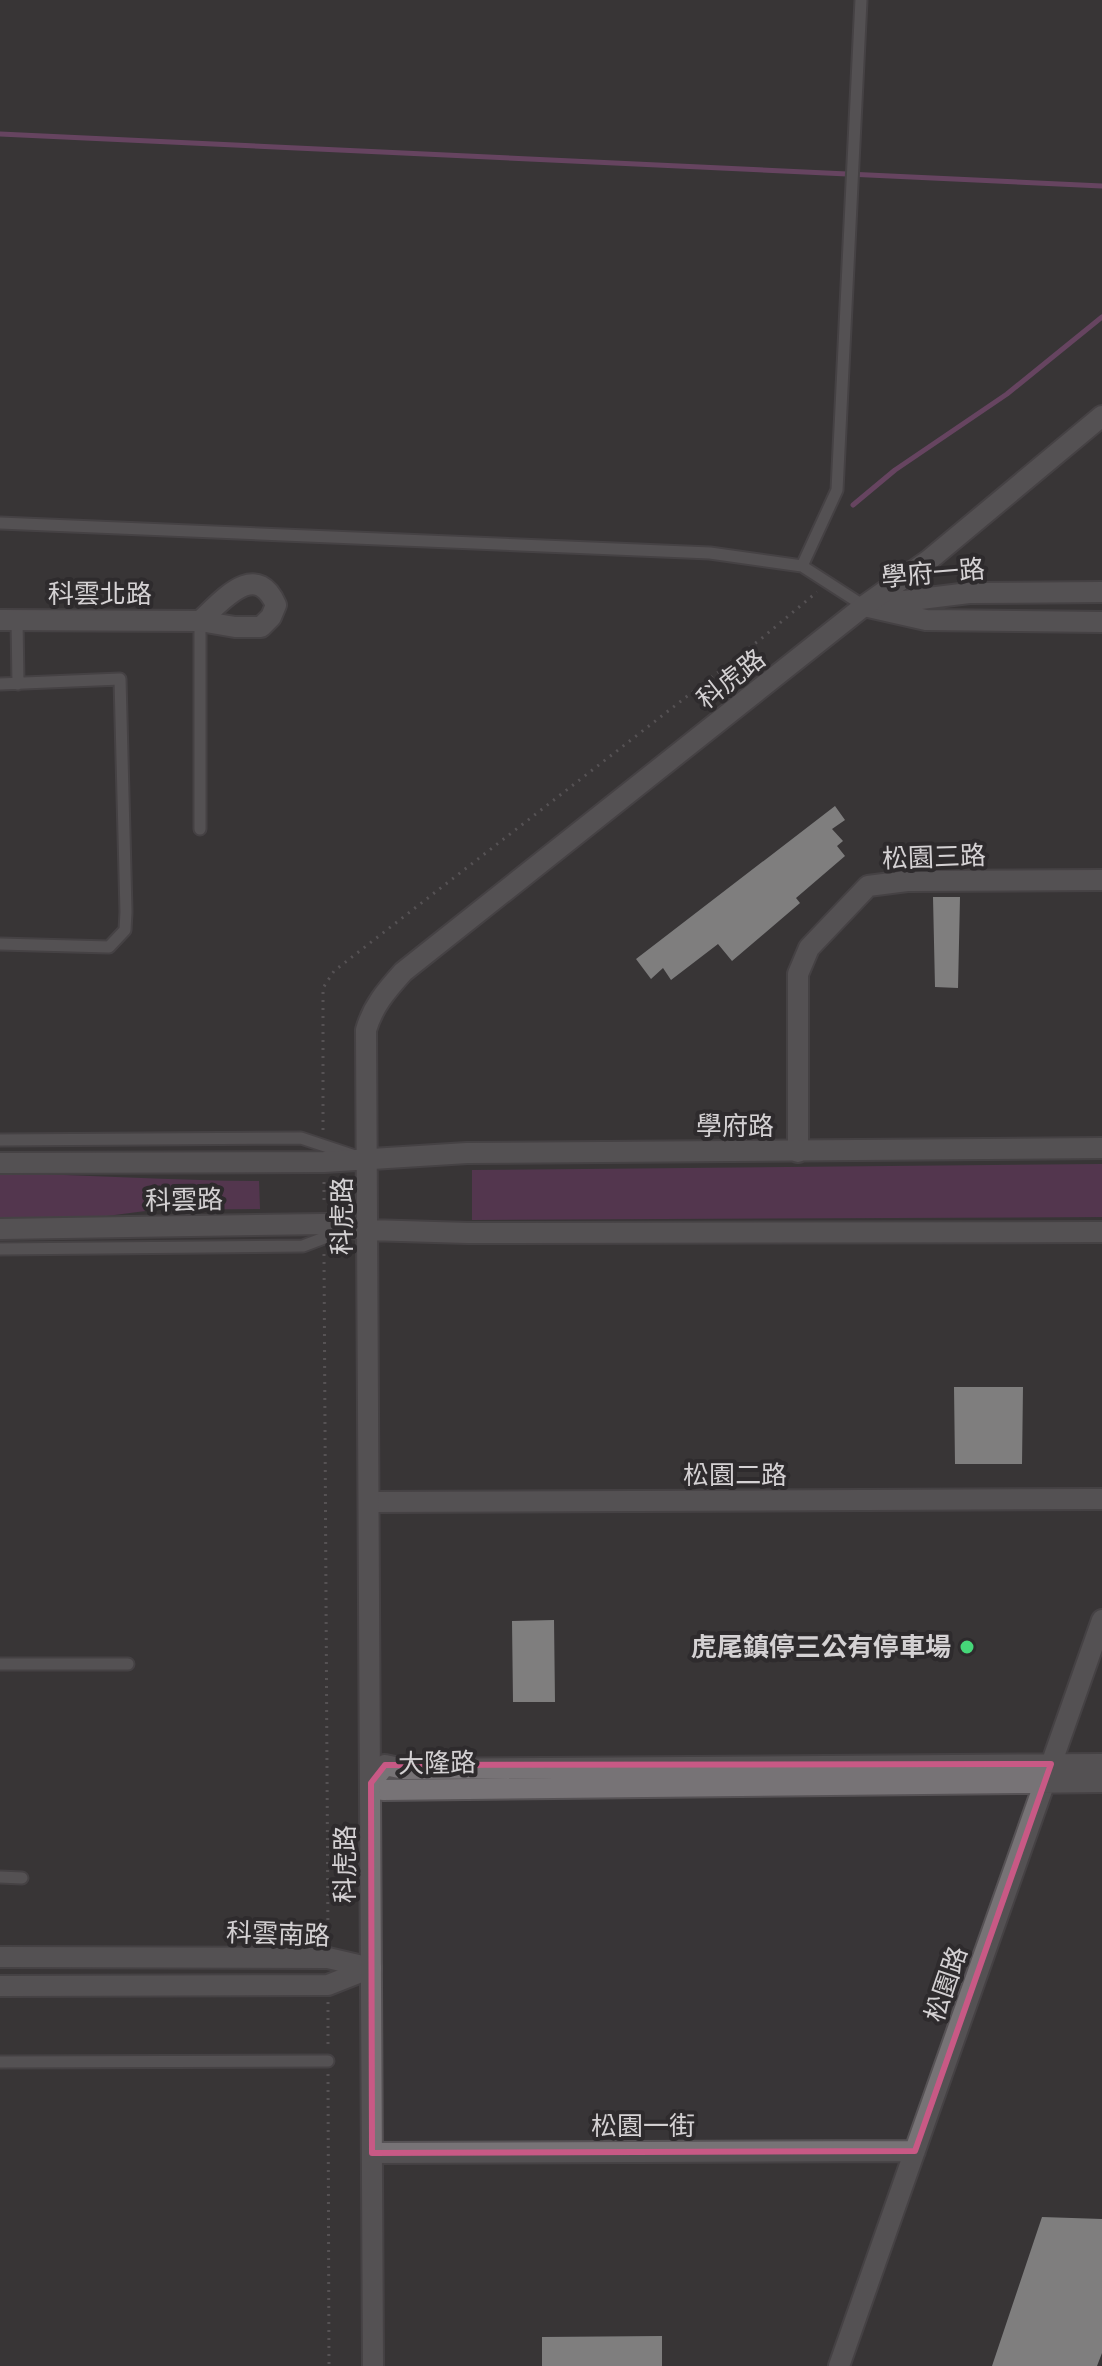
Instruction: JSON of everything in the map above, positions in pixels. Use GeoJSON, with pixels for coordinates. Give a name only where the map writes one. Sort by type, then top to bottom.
{"type":"FeatureCollection","features":[{"type":"Feature","properties":{"kind":"street","name":"科虎路"},"geometry":{"type":"LineString","coordinates":[[373,2366],[366,1030],[370,1014],[403,972],[864,606],[929,560],[1102,416]]}},
{"type":"Feature","properties":{"kind":"street","name":"學府一路"},"geometry":{"type":"LineString","coordinates":[[864,606],[969,593],[1102,592]]}},
{"type":"Feature","properties":{"kind":"street","name":"學府一路"},"geometry":{"type":"LineString","coordinates":[[864,606],[926,620],[1102,622]]}},
{"type":"Feature","properties":{"kind":"street","name":"科雲北路"},"geometry":{"type":"LineString","coordinates":[[8,620],[200,621]]}},
{"type":"Feature","properties":{"kind":"street","name":"松園三路"},"geometry":{"type":"LineString","coordinates":[[798,1152],[798,974],[809,948],[868,886],[907,881],[1102,880]]}},
{"type":"Feature","properties":{"kind":"street","name":"學府路"},"geometry":{"type":"LineString","coordinates":[[368,1159],[467,1153],[1102,1148]]}},
{"type":"Feature","properties":{"kind":"street","name":"科雲路"},"geometry":{"type":"LineString","coordinates":[[0,1163],[324,1154],[368,1159]]}},
{"type":"Feature","properties":{"kind":"street","name":"科雲路"},"geometry":{"type":"LineString","coordinates":[[0,1229],[368,1230]]}},
{"type":"Feature","properties":{"kind":"street"},"geometry":{"type":"LineString","coordinates":[[368,1230],[468,1233],[1102,1232]]}},
{"type":"Feature","properties":{"kind":"street","name":"松園二路"},"geometry":{"type":"LineString","coordinates":[[369,1502],[1102,1499]]}},
{"type":"Feature","properties":{"kind":"street","name":"松園路"},"geometry":{"type":"LineString","coordinates":[[839,2366],[1102,1620]]}},
{"type":"Feature","properties":{"kind":"street","name":"大隆路"},"geometry":{"type":"LineString","coordinates":[[1048,1774],[1102,1764]]}},
{"type":"Feature","properties":{"kind":"street","name":"大隆路"},"geometry":{"type":"LineString","coordinates":[[371,1783],[385,1765],[420,1769],[1048,1774],[1102,1782]]}},
{"type":"Feature","properties":{"kind":"street","name":"科雲南路"},"geometry":{"type":"LineString","coordinates":[[0,1957],[328,1958],[371,1968]]}},
{"type":"Feature","properties":{"kind":"street","name":"科雲南路"},"geometry":{"type":"LineString","coordinates":[[0,1986],[328,1985],[371,1968]]}},
{"type":"Feature","properties":{"kind":"street","name":"松園一街"},"geometry":{"type":"LineString","coordinates":[[372,2153],[915,2151]]}},
{"type":"Feature","properties":{"kind":"lane"},"geometry":{"type":"LineString","coordinates":[[802,566],[837,490],[861,0]]}},
{"type":"Feature","properties":{"kind":"lane"},"geometry":{"type":"LineString","coordinates":[[0,523],[710,553],[802,566],[864,606]]}},
{"type":"Feature","properties":{"kind":"lane"},"geometry":{"type":"LineString","coordinates":[[8,620],[18,684]]}},
{"type":"Feature","properties":{"kind":"lane"},"geometry":{"type":"LineString","coordinates":[[200,621],[200,829]]}},
{"type":"Feature","properties":{"kind":"lane"},"geometry":{"type":"LineString","coordinates":[[0,684],[120,679],[125,930],[109,947],[0,944]]}},
{"type":"Feature","properties":{"kind":"lane"},"geometry":{"type":"LineString","coordinates":[[0,1140],[301,1138],[324,1154]]}},
{"type":"Feature","properties":{"kind":"lane"},"geometry":{"type":"LineString","coordinates":[[0,1249],[303,1246],[324,1231]]}},
{"type":"Feature","properties":{"kind":"lane"},"geometry":{"type":"LineString","coordinates":[[0,1664],[128,1664]]}},
{"type":"Feature","properties":{"kind":"lane"},"geometry":{"type":"LineString","coordinates":[[0,1877],[22,1878]]}},
{"type":"Feature","properties":{"kind":"lane"},"geometry":{"type":"LineString","coordinates":[[0,2062],[328,2061]]}},
{"type":"Feature","properties":{"kind":"path"},"geometry":{"type":"LineString","coordinates":[[328,1958],[323,988],[334,971],[762,638],[828,583]]}},
{"type":"Feature","properties":{"kind":"path"},"geometry":{"type":"LineString","coordinates":[[328,1985],[329,2366]]}},
{"type":"Feature","properties":{"kind":"highlighted area"},"geometry":{"type":"Polygon","coordinates":[[[1051,1764],[915,2151],[372,2153],[371,1783],[385,1765],[1051,1764]]]}},
{"type":"Feature","properties":{"kind":"shaded area"},"geometry":{"type":"Polygon","coordinates":[[[1102,1164],[1102,1217],[472,1220],[472,1170],[1102,1164]]]}},
{"type":"Feature","properties":{"kind":"shaded area"},"geometry":{"type":"Polygon","coordinates":[[[0,1174],[259,1181],[260,1209],[153,1210],[99,1217],[0,1218],[0,1174]]]}},
{"type":"Feature","properties":{"kind":"building"},"geometry":{"type":"Polygon","coordinates":[[[835,806],[845,820],[832,829],[843,841],[837,846],[845,856],[796,898],[800,903],[732,961],[718,944],[671,980],[663,968],[651,979],[636,959],[835,806]]]}},
{"type":"Feature","properties":{"kind":"building"},"geometry":{"type":"Polygon","coordinates":[[[933,897],[960,897],[958,988],[935,987],[933,897]]]}},
{"type":"Feature","properties":{"kind":"building"},"geometry":{"type":"Polygon","coordinates":[[[954,1387],[1023,1387],[1022,1464],[955,1464],[954,1387]]]}},
{"type":"Feature","properties":{"kind":"building"},"geometry":{"type":"Polygon","coordinates":[[[554,1620],[555,1702],[513,1702],[512,1621],[554,1620]]]}},
{"type":"Feature","properties":{"kind":"building"},"geometry":{"type":"Polygon","coordinates":[[[1042,2217],[1102,2219],[1102,2353],[1097,2366],[992,2366],[1042,2217]]]}},
{"type":"Feature","properties":{"kind":"building"},"geometry":{"type":"Polygon","coordinates":[[[662,2336],[662,2366],[542,2366],[542,2337],[662,2336]]]}},
{"type":"Feature","properties":{"kind":"waterway"},"geometry":{"type":"LineString","coordinates":[[0,134],[1102,186]]}},
{"type":"Feature","properties":{"kind":"waterway"},"geometry":{"type":"LineString","coordinates":[[853,505],[895,470],[1007,394],[1102,317]]}},
{"type":"Feature","properties":{"kind":"place","name":"虎尾鎮停三公有停車場"},"geometry":{"type":"Point","coordinates":[967,1647]}}]}
